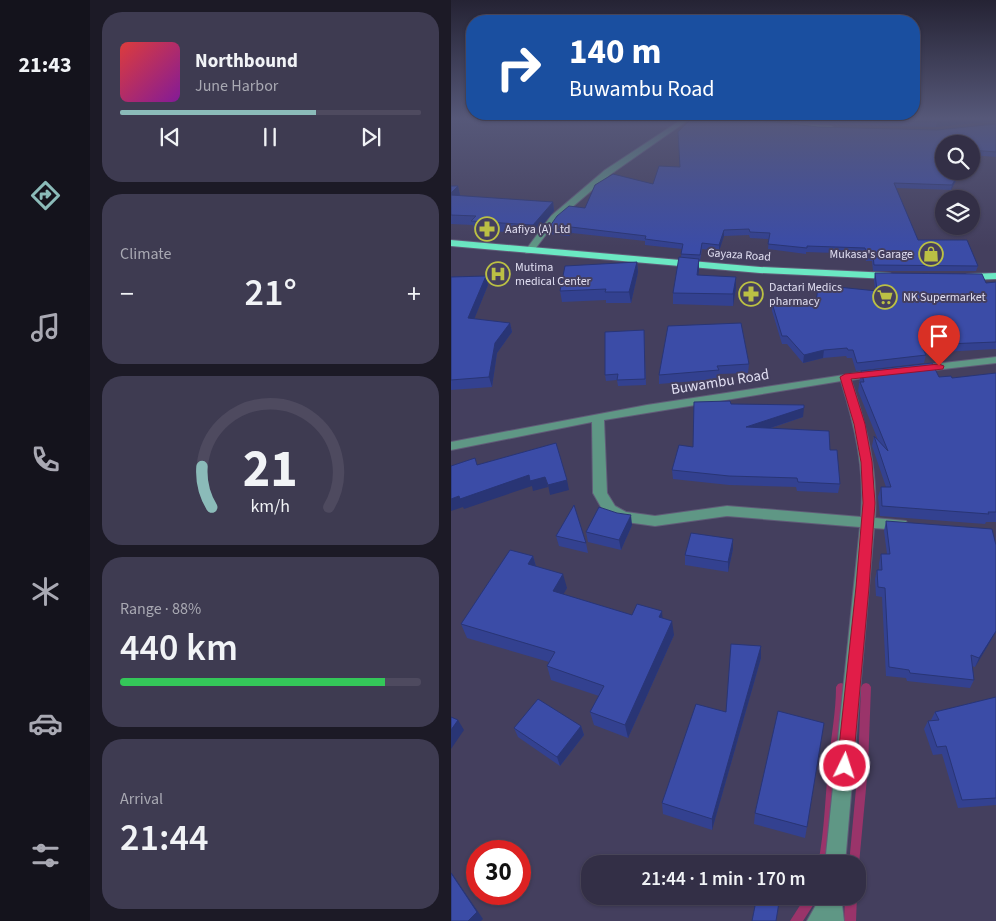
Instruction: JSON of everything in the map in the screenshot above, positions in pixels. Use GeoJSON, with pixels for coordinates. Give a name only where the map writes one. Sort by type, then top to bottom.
{"type":"FeatureCollection","features":[{"type":"Feature","properties":{"kind":"main road","name":"Gayaza Road"},"geometry":{"type":"LineString","coordinates":[[451,243],[760,270],[898,276]]}},
{"type":"Feature","properties":{"kind":"main road"},"geometry":{"type":"LineString","coordinates":[[957,277],[996,276]]}},
{"type":"Feature","properties":{"kind":"street"},"geometry":{"type":"LineString","coordinates":[[529,251],[554,218],[609,172],[626,161]]}},
{"type":"Feature","properties":{"kind":"street","name":"Buwambu Road"},"geometry":{"type":"LineString","coordinates":[[451,446],[527,429],[845,377],[996,360]]}},
{"type":"Feature","properties":{"kind":"street"},"geometry":{"type":"LineString","coordinates":[[836,855],[869,503],[867,462],[859,424],[845,377]]}},
{"type":"Feature","properties":{"kind":"street"},"geometry":{"type":"LineString","coordinates":[[598,417],[600,493],[611,510],[624,517],[655,521],[727,510],[917,526]]}},
{"type":"Feature","properties":{"kind":"street"},"geometry":{"type":"LineString","coordinates":[[817,921],[827,905]]}},
{"type":"Feature","properties":{"kind":"street"},"geometry":{"type":"LineString","coordinates":[[832,905],[834,921]]}},
{"type":"Feature","properties":{"kind":"building"},"geometry":{"type":"Polygon","coordinates":[[[680,161],[935,161],[935,180],[955,180],[952,185],[894,183],[918,240],[967,240],[978,266],[874,265],[873,255],[867,255],[865,248],[807,246],[807,248],[768,244],[770,233],[750,232],[749,229],[724,230],[719,245],[702,243],[700,255],[681,254],[683,244],[645,239],[646,236],[571,227],[568,231],[548,229],[557,216],[569,206],[585,208],[595,185],[613,174],[653,184],[659,166],[680,167],[680,161]]]}},
{"type":"Feature","properties":{"kind":"building"},"geometry":{"type":"Polygon","coordinates":[[[451,186],[458,186],[451,193],[451,186]]]}},
{"type":"Feature","properties":{"kind":"building"},"geometry":{"type":"Polygon","coordinates":[[[451,195],[553,202],[533,225],[471,221],[476,216],[451,215],[451,195]]]}},
{"type":"Feature","properties":{"kind":"building"},"geometry":{"type":"Polygon","coordinates":[[[679,257],[699,259],[697,275],[736,277],[733,294],[673,293],[679,257]]]}},
{"type":"Feature","properties":{"kind":"building"},"geometry":{"type":"Polygon","coordinates":[[[637,262],[629,292],[605,292],[606,289],[560,291],[565,266],[637,262]]]}},
{"type":"Feature","properties":{"kind":"building"},"geometry":{"type":"Polygon","coordinates":[[[875,273],[982,274],[986,283],[996,282],[996,342],[921,345],[926,355],[857,363],[853,350],[848,350],[847,348],[824,350],[804,355],[787,336],[782,336],[772,303],[816,304],[818,285],[877,291],[875,273]]]}},
{"type":"Feature","properties":{"kind":"building"},"geometry":{"type":"Polygon","coordinates":[[[486,276],[468,318],[510,323],[495,343],[489,377],[451,380],[451,277],[486,276]]]}},
{"type":"Feature","properties":{"kind":"building"},"geometry":{"type":"Polygon","coordinates":[[[741,323],[749,364],[717,366],[719,370],[659,375],[668,326],[741,323]]]}},
{"type":"Feature","properties":{"kind":"building"},"geometry":{"type":"Polygon","coordinates":[[[644,330],[645,379],[617,380],[618,374],[605,375],[605,332],[644,330]]]}},
{"type":"Feature","properties":{"kind":"building"},"geometry":{"type":"Polygon","coordinates":[[[932,363],[939,377],[951,376],[952,378],[996,373],[996,512],[988,512],[989,514],[882,506],[881,487],[891,487],[874,436],[888,451],[860,382],[864,382],[861,371],[932,363]]]}},
{"type":"Feature","properties":{"kind":"building"},"geometry":{"type":"Polygon","coordinates":[[[730,401],[731,404],[804,405],[804,408],[746,427],[829,431],[830,450],[837,450],[840,484],[798,482],[797,478],[729,476],[672,470],[679,445],[693,447],[694,402],[730,401]]]}},
{"type":"Feature","properties":{"kind":"building"},"geometry":{"type":"Polygon","coordinates":[[[556,443],[567,480],[548,485],[545,477],[530,481],[529,475],[460,499],[459,496],[451,499],[451,466],[475,458],[477,465],[556,443]]]}},
{"type":"Feature","properties":{"kind":"building"},"geometry":{"type":"Polygon","coordinates":[[[574,505],[586,543],[556,536],[574,505]]]}},
{"type":"Feature","properties":{"kind":"building"},"geometry":{"type":"Polygon","coordinates":[[[599,507],[631,515],[619,540],[586,532],[599,507]]]}},
{"type":"Feature","properties":{"kind":"building"},"geometry":{"type":"Polygon","coordinates":[[[886,521],[992,529],[996,545],[996,631],[979,658],[971,655],[974,680],[910,673],[909,670],[889,667],[885,588],[878,587],[877,570],[882,570],[881,554],[890,554],[886,521]]]}},
{"type":"Feature","properties":{"kind":"building"},"geometry":{"type":"Polygon","coordinates":[[[691,533],[733,539],[728,562],[685,555],[691,533]]]}},
{"type":"Feature","properties":{"kind":"building"},"geometry":{"type":"Polygon","coordinates":[[[510,550],[533,556],[528,564],[563,574],[553,591],[632,615],[637,604],[662,611],[659,617],[672,621],[625,725],[590,712],[604,686],[547,666],[555,652],[461,624],[510,550]]]}},
{"type":"Feature","properties":{"kind":"building"},"geometry":{"type":"Polygon","coordinates":[[[731,644],[761,646],[712,819],[662,803],[696,704],[726,712],[731,644]]]}},
{"type":"Feature","properties":{"kind":"building"},"geometry":{"type":"Polygon","coordinates":[[[996,697],[996,798],[962,800],[946,746],[937,747],[928,721],[939,720],[935,712],[996,697]]]}},
{"type":"Feature","properties":{"kind":"building"},"geometry":{"type":"Polygon","coordinates":[[[538,699],[581,726],[557,757],[514,728],[538,699]]]}},
{"type":"Feature","properties":{"kind":"building"},"geometry":{"type":"Polygon","coordinates":[[[778,711],[824,723],[807,827],[755,813],[778,711]]]}},
{"type":"Feature","properties":{"kind":"building"},"geometry":{"type":"Polygon","coordinates":[[[451,717],[458,720],[451,730],[451,717]]]}},
{"type":"Feature","properties":{"kind":"building"},"geometry":{"type":"Polygon","coordinates":[[[451,873],[466,896],[466,905],[472,905],[477,912],[468,921],[451,921],[451,873]]]}},
{"type":"Feature","properties":{"kind":"building"},"geometry":{"type":"Polygon","coordinates":[[[755,905],[779,905],[776,921],[752,921],[755,905]]]}},
{"type":"Feature","properties":{"kind":"waterway"},"geometry":{"type":"LineString","coordinates":[[824,855],[829,828],[841,687]]}},
{"type":"Feature","properties":{"kind":"waterway"},"geometry":{"type":"LineString","coordinates":[[855,855],[863,767],[866,687]]}},
{"type":"Feature","properties":{"kind":"waterway"},"geometry":{"type":"LineString","coordinates":[[796,921],[807,905]]}},
{"type":"Feature","properties":{"kind":"waterway"},"geometry":{"type":"LineString","coordinates":[[850,921],[851,905]]}},
{"type":"Feature","properties":{"kind":"place","name":"Aafiya (A) Ltd"},"geometry":{"type":"Point","coordinates":[487,229]}},
{"type":"Feature","properties":{"kind":"place","name":"Mukasa's Garage"},"geometry":{"type":"Point","coordinates":[931,254]}},
{"type":"Feature","properties":{"kind":"place","name":"Mutima medical Center"},"geometry":{"type":"Point","coordinates":[498,274]}},
{"type":"Feature","properties":{"kind":"place","name":"Dactari Medics pharmacy"},"geometry":{"type":"Point","coordinates":[751,294]}},
{"type":"Feature","properties":{"kind":"place","name":"NK Supermarket"},"geometry":{"type":"Point","coordinates":[885,297]}},
{"type":"Feature","properties":{"kind":"route"},"geometry":{"type":"LineString","coordinates":[[845,766],[849,710],[863,587],[869,503],[867,462],[859,424],[845,377],[939,366]]}}]}
